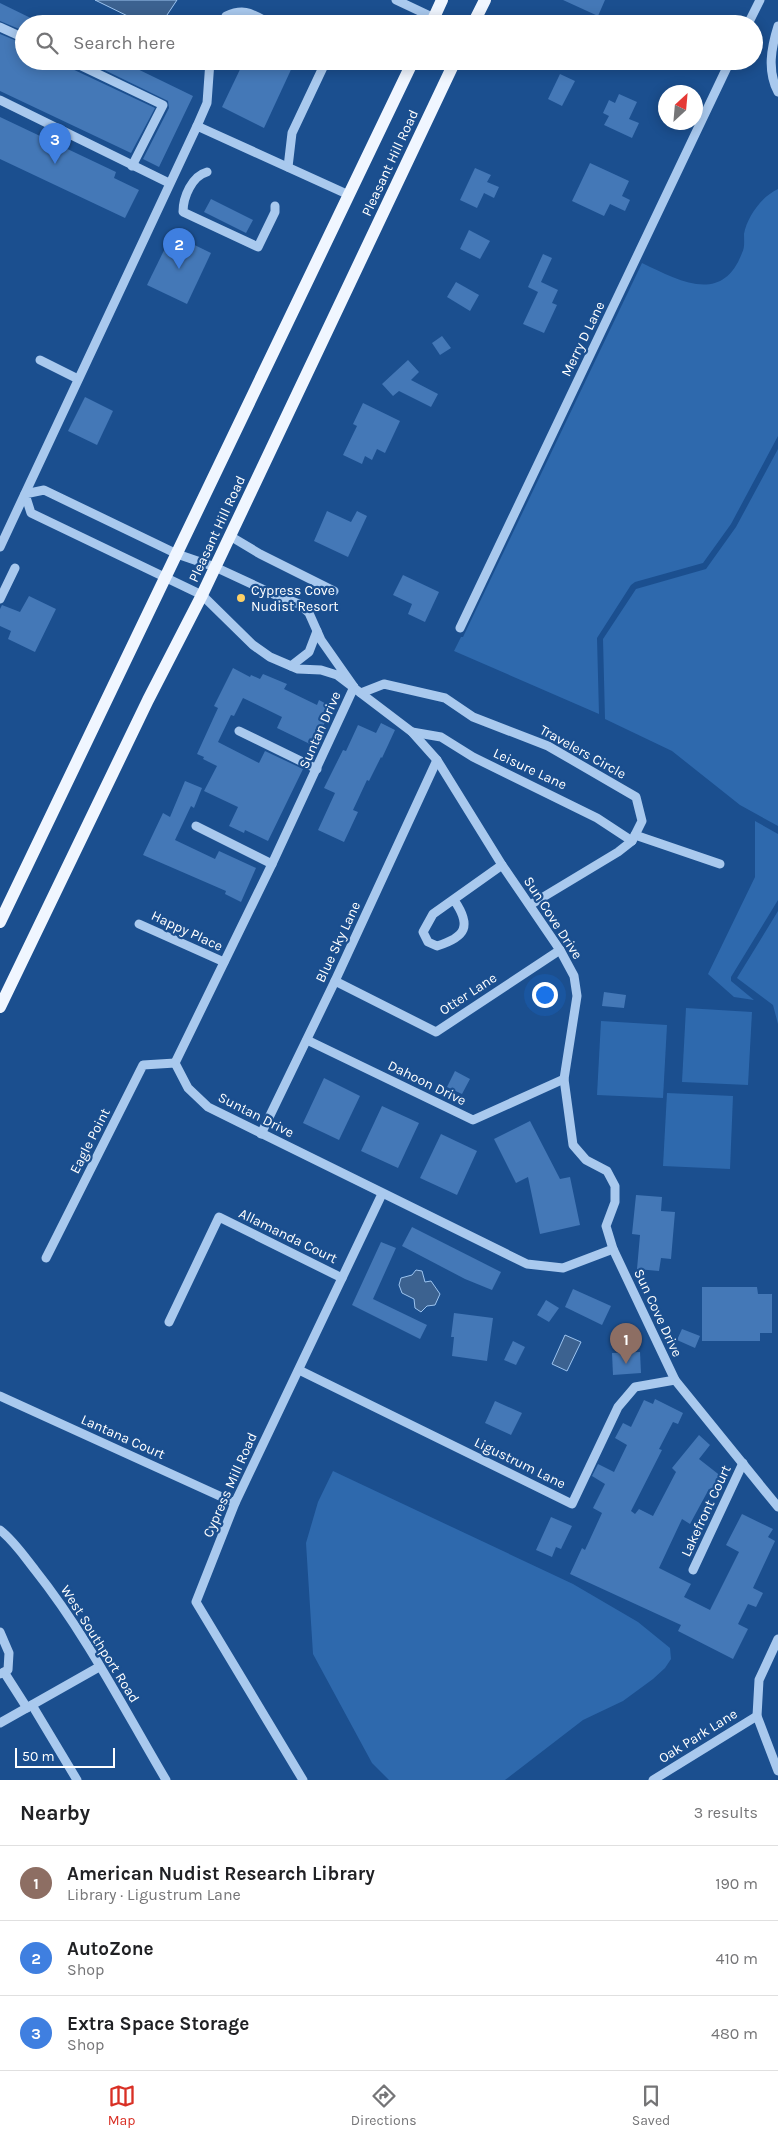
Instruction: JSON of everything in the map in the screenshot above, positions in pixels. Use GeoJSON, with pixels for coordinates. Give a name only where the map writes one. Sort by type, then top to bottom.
{"type":"FeatureCollection","features":[{"type":"Feature","properties":{"kind":"main road"},"geometry":{"type":"LineString","coordinates":[[435,15],[442,0]]}},
{"type":"Feature","properties":{"kind":"main road"},"geometry":{"type":"LineString","coordinates":[[477,15],[484,0]]}},
{"type":"Feature","properties":{"kind":"main road","name":"Pleasant Hill Road"},"geometry":{"type":"LineString","coordinates":[[0,922],[409,70]]}},
{"type":"Feature","properties":{"kind":"main road","name":"Pleasant Hill Road"},"geometry":{"type":"LineString","coordinates":[[0,1007],[148,700],[202,595],[451,70]]}},
{"type":"Feature","properties":{"kind":"street"},"geometry":{"type":"LineString","coordinates":[[396,0],[422,15]]}},
{"type":"Feature","properties":{"kind":"street"},"geometry":{"type":"LineString","coordinates":[[752,15],[760,0]]}},
{"type":"Feature","properties":{"kind":"street"},"geometry":{"type":"LineString","coordinates":[[228,15],[237,11],[245,11],[253,15]]}},
{"type":"Feature","properties":{"kind":"street"},"geometry":{"type":"LineString","coordinates":[[778,26],[772,46],[770,68],[778,92]]}},
{"type":"Feature","properties":{"kind":"street"},"geometry":{"type":"LineString","coordinates":[[0,27],[15,34]]}},
{"type":"Feature","properties":{"kind":"street"},"geometry":{"type":"LineString","coordinates":[[89,70],[163,105],[132,166]]}},
{"type":"Feature","properties":{"kind":"street"},"geometry":{"type":"LineString","coordinates":[[0,547],[168,183],[207,104],[209,70]]}},
{"type":"Feature","properties":{"kind":"street"},"geometry":{"type":"LineString","coordinates":[[288,167],[292,133],[322,70]]}},
{"type":"Feature","properties":{"kind":"street","name":"Merry D Lane"},"geometry":{"type":"LineString","coordinates":[[460,628],[726,70]]}},
{"type":"Feature","properties":{"kind":"street"},"geometry":{"type":"LineString","coordinates":[[0,100],[168,183]]}},
{"type":"Feature","properties":{"kind":"street"},"geometry":{"type":"LineString","coordinates":[[197,126],[349,195]]}},
{"type":"Feature","properties":{"kind":"street"},"geometry":{"type":"LineString","coordinates":[[207,172],[195,178],[183,204],[183,212],[258,247],[275,212],[275,206]]}},
{"type":"Feature","properties":{"kind":"street"},"geometry":{"type":"LineString","coordinates":[[40,360],[78,379]]}},
{"type":"Feature","properties":{"kind":"street","name":"Sun Cove Drive"},"geometry":{"type":"LineString","coordinates":[[358,690],[317,631],[309,613],[300,604],[215,567],[178,554],[44,490],[25,494],[32,513],[202,595],[254,645],[270,657],[298,669],[321,670],[337,675],[412,732],[437,760],[502,866],[560,950],[574,976],[577,996],[564,1079],[573,1145],[586,1160],[606,1171],[615,1186],[615,1202],[606,1226],[613,1249],[675,1380],[778,1508]]}},
{"type":"Feature","properties":{"kind":"street"},"geometry":{"type":"LineString","coordinates":[[230,536],[260,554],[334,591]]}},
{"type":"Feature","properties":{"kind":"street"},"geometry":{"type":"LineString","coordinates":[[0,599],[15,568]]}},
{"type":"Feature","properties":{"kind":"street"},"geometry":{"type":"LineString","coordinates":[[291,666],[310,652],[317,631]]}},
{"type":"Feature","properties":{"kind":"street","name":"Travelers Circle"},"geometry":{"type":"LineString","coordinates":[[358,690],[384,684],[445,698],[473,717],[548,746],[636,797],[642,821],[634,838]]}},
{"type":"Feature","properties":{"kind":"street","name":"Suntan Drive"},"geometry":{"type":"LineString","coordinates":[[358,690],[317,769],[175,1063],[188,1088],[208,1106],[526,1264],[563,1268],[613,1249]]}},
{"type":"Feature","properties":{"kind":"street"},"geometry":{"type":"LineString","coordinates":[[239,731],[317,769]]}},
{"type":"Feature","properties":{"kind":"street","name":"Leisure Lane"},"geometry":{"type":"LineString","coordinates":[[412,732],[441,737],[473,757],[634,838],[720,864]]}},
{"type":"Feature","properties":{"kind":"street","name":"Blue Sky Lane"},"geometry":{"type":"LineString","coordinates":[[261,1134],[335,981],[437,760]]}},
{"type":"Feature","properties":{"kind":"street"},"geometry":{"type":"LineString","coordinates":[[196,826],[272,864]]}},
{"type":"Feature","properties":{"kind":"street"},"geometry":{"type":"LineString","coordinates":[[530,905],[618,852],[634,838]]}},
{"type":"Feature","properties":{"kind":"street"},"geometry":{"type":"LineString","coordinates":[[454,900],[464,915],[465,922],[461,934],[447,943],[437,946],[428,942],[423,932],[433,914],[502,866]]}},
{"type":"Feature","properties":{"kind":"street","name":"Happy Place"},"geometry":{"type":"LineString","coordinates":[[139,924],[224,962]]}},
{"type":"Feature","properties":{"kind":"street","name":"Otter Lane"},"geometry":{"type":"LineString","coordinates":[[335,981],[436,1032],[560,950]]}},
{"type":"Feature","properties":{"kind":"street","name":"Dahoon Drive"},"geometry":{"type":"LineString","coordinates":[[307,1040],[473,1120],[564,1079]]}},
{"type":"Feature","properties":{"kind":"street","name":"Eagle Point"},"geometry":{"type":"LineString","coordinates":[[46,1258],[143,1065],[175,1063]]}},
{"type":"Feature","properties":{"kind":"street","name":"Cypress Mill Road"},"geometry":{"type":"LineString","coordinates":[[303,1780],[196,1602],[235,1503],[382,1194]]}},
{"type":"Feature","properties":{"kind":"street","name":"Allamanda Court"},"geometry":{"type":"LineString","coordinates":[[169,1322],[219,1217],[342,1278]]}},
{"type":"Feature","properties":{"kind":"street","name":"Ligustrum Lane"},"geometry":{"type":"LineString","coordinates":[[299,1370],[572,1504],[618,1407],[635,1386],[675,1380]]}},
{"type":"Feature","properties":{"kind":"street","name":"Lantana Court"},"geometry":{"type":"LineString","coordinates":[[0,1396],[235,1503]]}},
{"type":"Feature","properties":{"kind":"street","name":"Lakefront Court"},"geometry":{"type":"LineString","coordinates":[[693,1570],[743,1464]]}},
{"type":"Feature","properties":{"kind":"street","name":"West Southport Road"},"geometry":{"type":"LineString","coordinates":[[0,1530],[8,1537],[46,1584],[72,1621],[166,1780]]}},
{"type":"Feature","properties":{"kind":"street"},"geometry":{"type":"LineString","coordinates":[[0,1632],[9,1653],[8,1670],[2,1673],[30,1706],[77,1780]]}},
{"type":"Feature","properties":{"kind":"street"},"geometry":{"type":"LineString","coordinates":[[778,1639],[759,1680],[757,1716],[778,1771]]}},
{"type":"Feature","properties":{"kind":"street"},"geometry":{"type":"LineString","coordinates":[[0,1723],[99,1667]]}},
{"type":"Feature","properties":{"kind":"street","name":"Oak Park Lane"},"geometry":{"type":"LineString","coordinates":[[653,1780],[757,1716]]}},
{"type":"Feature","properties":{"kind":"shaded area"},"geometry":{"type":"Polygon","coordinates":[[[95,0],[177,0],[167,15],[126,15],[95,0]]]}},
{"type":"Feature","properties":{"kind":"shaded area"},"geometry":{"type":"Polygon","coordinates":[[[778,189],[778,436],[731,524],[703,563],[635,582],[631,585],[597,638],[599,714],[454,651],[461,637],[463,637],[642,263],[670,276],[698,284],[711,284],[723,279],[733,269],[743,251],[744,234],[752,214],[766,197],[778,189]]]}},
{"type":"Feature","properties":{"kind":"shaded area"},"geometry":{"type":"Polygon","coordinates":[[[778,449],[778,826],[740,805],[672,751],[605,719],[603,639],[636,589],[706,569],[736,527],[778,449]]]}},
{"type":"Feature","properties":{"kind":"shaded area"},"geometry":{"type":"Polygon","coordinates":[[[755,821],[778,834],[778,900],[731,977],[731,981],[754,1000],[734,997],[708,974],[755,877],[755,821]]]}},
{"type":"Feature","properties":{"kind":"shaded area"},"geometry":{"type":"Polygon","coordinates":[[[778,911],[778,1024],[773,1005],[737,978],[778,911]]]}},
{"type":"Feature","properties":{"kind":"shaded area"},"geometry":{"type":"Polygon","coordinates":[[[686,1008],[752,1012],[748,1085],[682,1082],[686,1008]]]}},
{"type":"Feature","properties":{"kind":"shaded area"},"geometry":{"type":"Polygon","coordinates":[[[601,1021],[667,1025],[663,1098],[597,1095],[601,1021]]]}},
{"type":"Feature","properties":{"kind":"shaded area"},"geometry":{"type":"Polygon","coordinates":[[[667,1093],[733,1096],[730,1169],[663,1166],[667,1093]]]}},
{"type":"Feature","properties":{"kind":"shaded area"},"geometry":{"type":"Polygon","coordinates":[[[416,1270],[422,1271],[425,1282],[431,1281],[440,1294],[435,1305],[427,1306],[421,1312],[415,1308],[414,1299],[402,1293],[399,1285],[401,1278],[412,1275],[416,1270]]]}},
{"type":"Feature","properties":{"kind":"shaded area"},"geometry":{"type":"Polygon","coordinates":[[[565,1335],[581,1342],[567,1371],[552,1364],[565,1335]]]}},
{"type":"Feature","properties":{"kind":"shaded area"},"geometry":{"type":"Polygon","coordinates":[[[333,1471],[573,1584],[638,1622],[670,1648],[671,1659],[665,1668],[653,1679],[623,1701],[583,1720],[505,1780],[389,1780],[372,1763],[313,1654],[306,1543],[318,1502],[333,1471]]]}},
{"type":"Feature","properties":{"kind":"building"},"geometry":{"type":"Polygon","coordinates":[[[563,0],[605,0],[598,15],[563,0]]]}},
{"type":"Feature","properties":{"kind":"building"},"geometry":{"type":"Polygon","coordinates":[[[0,3],[25,15],[15,15],[15,27],[0,21],[0,3]]]}},
{"type":"Feature","properties":{"kind":"building"},"geometry":{"type":"Polygon","coordinates":[[[0,34],[15,40],[15,70],[74,70],[155,108],[131,153],[0,91],[0,34]]]}},
{"type":"Feature","properties":{"kind":"building"},"geometry":{"type":"Polygon","coordinates":[[[104,70],[140,70],[193,96],[159,167],[143,159],[169,108],[168,101],[104,70]]]}},
{"type":"Feature","properties":{"kind":"building"},"geometry":{"type":"Polygon","coordinates":[[[240,70],[291,70],[264,128],[222,107],[240,70]]]}},
{"type":"Feature","properties":{"kind":"building"},"geometry":{"type":"Polygon","coordinates":[[[560,74],[575,81],[562,106],[548,99],[560,74]]]}},
{"type":"Feature","properties":{"kind":"building"},"geometry":{"type":"Polygon","coordinates":[[[619,94],[637,102],[629,119],[639,123],[632,138],[604,125],[609,116],[603,113],[609,100],[615,103],[619,94]]]}},
{"type":"Feature","properties":{"kind":"building"},"geometry":{"type":"Polygon","coordinates":[[[0,117],[116,172],[114,178],[139,190],[125,218],[0,159],[0,117]]]}},
{"type":"Feature","properties":{"kind":"building"},"geometry":{"type":"Polygon","coordinates":[[[590,163],[629,181],[622,196],[630,200],[625,211],[610,204],[604,216],[572,201],[590,163]]]}},
{"type":"Feature","properties":{"kind":"building"},"geometry":{"type":"Polygon","coordinates":[[[475,168],[491,175],[487,182],[499,187],[494,198],[484,193],[477,208],[460,200],[475,168]]]}},
{"type":"Feature","properties":{"kind":"building"},"geometry":{"type":"Polygon","coordinates":[[[211,199],[253,220],[246,233],[204,212],[211,199]]]}},
{"type":"Feature","properties":{"kind":"building"},"geometry":{"type":"Polygon","coordinates":[[[469,230],[490,241],[480,259],[460,249],[469,230]]]}},
{"type":"Feature","properties":{"kind":"building"},"geometry":{"type":"Polygon","coordinates":[[[172,234],[211,253],[187,304],[147,285],[172,234]]]}},
{"type":"Feature","properties":{"kind":"building"},"geometry":{"type":"Polygon","coordinates":[[[543,254],[552,258],[541,282],[558,290],[552,303],[557,305],[544,333],[523,324],[538,292],[528,287],[543,254]]]}},
{"type":"Feature","properties":{"kind":"building"},"geometry":{"type":"Polygon","coordinates":[[[456,282],[479,295],[470,311],[447,297],[456,282]]]}},
{"type":"Feature","properties":{"kind":"building"},"geometry":{"type":"Polygon","coordinates":[[[442,336],[451,348],[440,355],[432,343],[442,336]]]}},
{"type":"Feature","properties":{"kind":"building"},"geometry":{"type":"Polygon","coordinates":[[[408,360],[419,372],[411,380],[438,394],[431,407],[399,391],[393,396],[382,384],[408,360]]]}},
{"type":"Feature","properties":{"kind":"building"},"geometry":{"type":"Polygon","coordinates":[[[85,397],[113,411],[97,445],[68,431],[85,397]]]}},
{"type":"Feature","properties":{"kind":"building"},"geometry":{"type":"Polygon","coordinates":[[[363,403],[400,421],[385,453],[377,449],[372,460],[365,456],[362,464],[343,455],[357,426],[353,424],[363,403]]]}},
{"type":"Feature","properties":{"kind":"building"},"geometry":{"type":"Polygon","coordinates":[[[327,511],[351,522],[357,511],[367,516],[348,557],[314,541],[327,511]]]}},
{"type":"Feature","properties":{"kind":"building"},"geometry":{"type":"Polygon","coordinates":[[[403,575],[439,592],[425,622],[408,614],[412,604],[393,595],[403,575]]]}},
{"type":"Feature","properties":{"kind":"building"},"geometry":{"type":"Polygon","coordinates":[[[29,596],[56,609],[35,652],[8,639],[11,631],[0,626],[0,609],[2,605],[20,612],[29,596]]]}},
{"type":"Feature","properties":{"kind":"building"},"geometry":{"type":"Polygon","coordinates":[[[233,668],[250,677],[251,675],[260,679],[263,674],[287,684],[284,689],[317,705],[319,700],[332,707],[314,746],[277,728],[282,717],[243,698],[234,716],[231,715],[218,742],[259,763],[265,751],[303,769],[268,841],[245,830],[244,833],[229,826],[238,807],[204,791],[217,766],[197,754],[218,708],[214,706],[233,668]]]}},
{"type":"Feature","properties":{"kind":"building"},"geometry":{"type":"Polygon","coordinates":[[[381,723],[395,730],[382,758],[369,781],[367,780],[353,810],[358,812],[344,842],[318,830],[335,793],[324,788],[343,750],[346,751],[358,725],[376,733],[381,723]]]}},
{"type":"Feature","properties":{"kind":"building"},"geometry":{"type":"Polygon","coordinates":[[[185,781],[202,788],[194,808],[191,806],[175,840],[215,859],[219,851],[256,868],[241,902],[225,894],[226,891],[143,855],[163,813],[170,817],[185,781]]]}},
{"type":"Feature","properties":{"kind":"building"},"geometry":{"type":"Polygon","coordinates":[[[604,992],[626,995],[624,1008],[602,1006],[604,992]]]}},
{"type":"Feature","properties":{"kind":"building"},"geometry":{"type":"Polygon","coordinates":[[[455,1071],[470,1079],[462,1094],[447,1087],[455,1071]]]}},
{"type":"Feature","properties":{"kind":"building"},"geometry":{"type":"Polygon","coordinates":[[[324,1078],[360,1096],[339,1140],[303,1123],[324,1078]]]}},
{"type":"Feature","properties":{"kind":"building"},"geometry":{"type":"Polygon","coordinates":[[[382,1106],[419,1123],[398,1168],[361,1151],[382,1106]]]}},
{"type":"Feature","properties":{"kind":"building"},"geometry":{"type":"Polygon","coordinates":[[[530,1121],[560,1179],[570,1177],[580,1225],[540,1234],[528,1177],[516,1183],[494,1139],[530,1121]]]}},
{"type":"Feature","properties":{"kind":"building"},"geometry":{"type":"Polygon","coordinates":[[[441,1134],[477,1151],[457,1195],[420,1178],[441,1134]]]}},
{"type":"Feature","properties":{"kind":"building"},"geometry":{"type":"Polygon","coordinates":[[[636,1195],[662,1197],[661,1211],[675,1212],[671,1259],[661,1258],[659,1271],[637,1269],[640,1235],[632,1234],[636,1195]]]}},
{"type":"Feature","properties":{"kind":"building"},"geometry":{"type":"Polygon","coordinates":[[[412,1227],[501,1272],[492,1290],[465,1279],[402,1246],[412,1227]]]}},
{"type":"Feature","properties":{"kind":"building"},"geometry":{"type":"Polygon","coordinates":[[[381,1242],[396,1248],[373,1299],[427,1325],[420,1339],[352,1305],[381,1242]]]}},
{"type":"Feature","properties":{"kind":"building"},"geometry":{"type":"Polygon","coordinates":[[[702,1287],[757,1287],[758,1294],[772,1294],[772,1333],[760,1333],[760,1341],[702,1341],[702,1287]]]}},
{"type":"Feature","properties":{"kind":"building"},"geometry":{"type":"Polygon","coordinates":[[[573,1289],[611,1306],[602,1325],[565,1307],[573,1289]]]}},
{"type":"Feature","properties":{"kind":"building"},"geometry":{"type":"Polygon","coordinates":[[[546,1300],[559,1308],[549,1322],[537,1315],[546,1300]]]}},
{"type":"Feature","properties":{"kind":"building"},"geometry":{"type":"Polygon","coordinates":[[[454,1313],[493,1318],[487,1361],[452,1356],[454,1337],[451,1337],[454,1313]]]}},
{"type":"Feature","properties":{"kind":"building"},"geometry":{"type":"Polygon","coordinates":[[[682,1329],[700,1336],[695,1348],[677,1340],[682,1329]]]}},
{"type":"Feature","properties":{"kind":"building"},"geometry":{"type":"Polygon","coordinates":[[[513,1341],[525,1347],[516,1365],[504,1360],[513,1341]]]}},
{"type":"Feature","properties":{"kind":"building"},"geometry":{"type":"Polygon","coordinates":[[[640,1352],[641,1373],[613,1375],[612,1353],[640,1352]]]}},
{"type":"Feature","properties":{"kind":"building"},"geometry":{"type":"Polygon","coordinates":[[[655,1399],[683,1413],[678,1424],[673,1422],[659,1449],[662,1450],[631,1511],[635,1514],[639,1509],[653,1516],[676,1472],[672,1468],[699,1435],[710,1445],[699,1459],[722,1477],[710,1491],[709,1489],[690,1524],[682,1519],[659,1568],[691,1584],[684,1597],[710,1610],[739,1552],[726,1545],[742,1514],[773,1529],[768,1537],[775,1541],[753,1588],[763,1593],[756,1607],[748,1604],[738,1624],[748,1629],[733,1659],[678,1631],[681,1625],[570,1574],[582,1548],[585,1550],[602,1513],[593,1508],[605,1484],[592,1476],[598,1464],[614,1472],[627,1445],[615,1438],[623,1423],[631,1427],[644,1400],[653,1404],[655,1399]]]}},
{"type":"Feature","properties":{"kind":"building"},"geometry":{"type":"Polygon","coordinates":[[[495,1401],[522,1413],[511,1435],[485,1423],[495,1401]]]}},
{"type":"Feature","properties":{"kind":"building"},"geometry":{"type":"Polygon","coordinates":[[[551,1517],[572,1526],[561,1549],[556,1547],[552,1557],[536,1550],[551,1517]]]}},
{"type":"Feature","properties":{"kind":"place","name":"Extra Space Storage"},"geometry":{"type":"Point","coordinates":[55,164]}},
{"type":"Feature","properties":{"kind":"place","name":"AutoZone"},"geometry":{"type":"Point","coordinates":[179,269]}},
{"type":"Feature","properties":{"kind":"place","name":"Cypress Cove Nudist Resort"},"geometry":{"type":"Point","coordinates":[241,598]}},
{"type":"Feature","properties":{"kind":"place","name":"American Nudist Research Library"},"geometry":{"type":"Point","coordinates":[626,1364]}}]}
